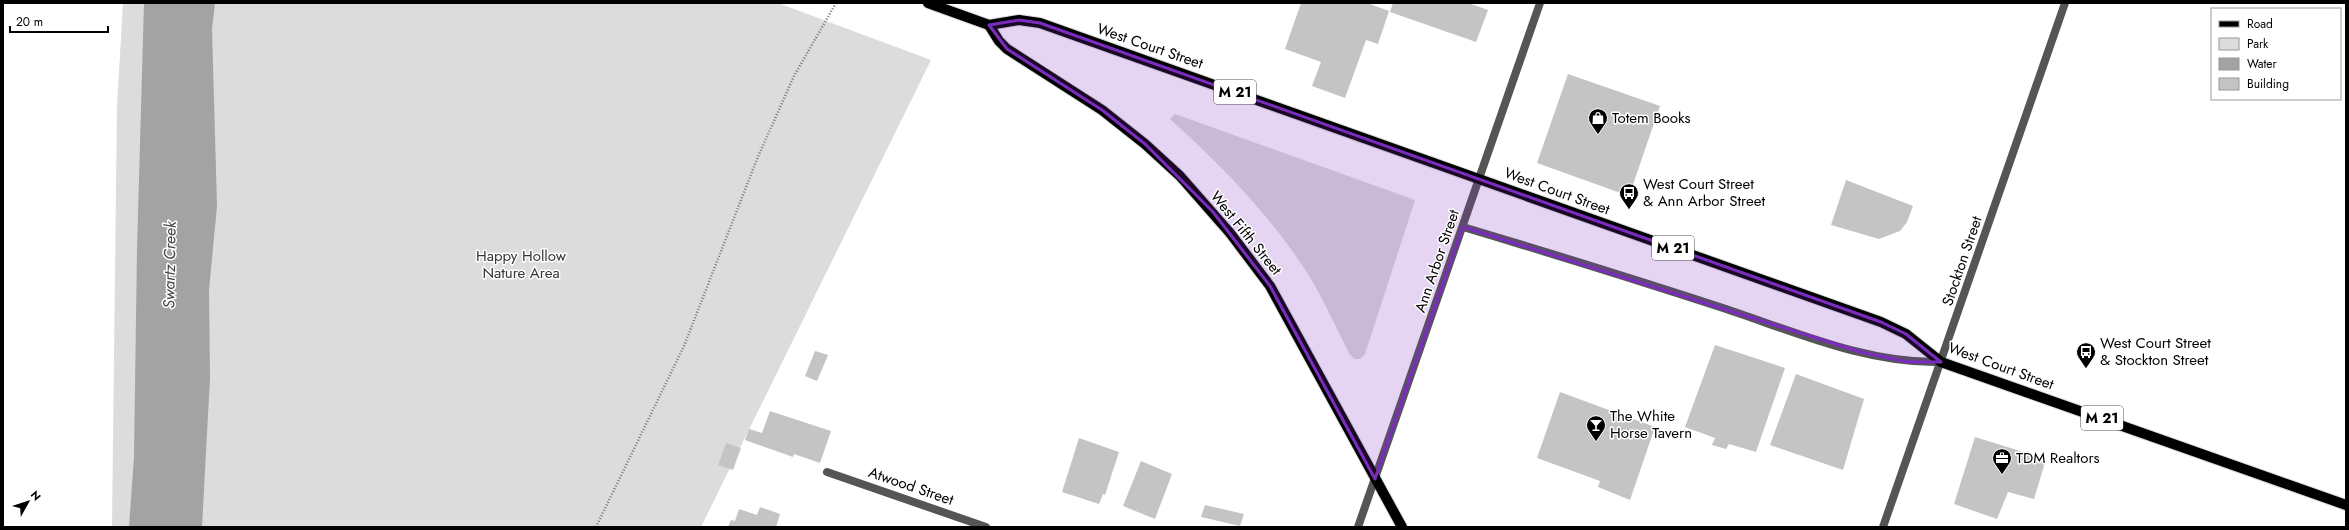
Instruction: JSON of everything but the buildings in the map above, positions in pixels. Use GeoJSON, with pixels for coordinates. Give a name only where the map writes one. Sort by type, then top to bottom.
{"type":"FeatureCollection","features":[{"type":"Feature","properties":{"kind":"main road","name":"West Court Street"},"geometry":{"type":"LineString","coordinates":[[928,3],[989,25],[1019,20],[1040,24],[1479,179],[1882,322],[1906,334],[1941,362],[2346,505]]}},
{"type":"Feature","properties":{"kind":"main road","name":"West Fifth Street"},"geometry":{"type":"LineString","coordinates":[[989,25],[999,41],[1007,49],[1102,110],[1145,144],[1180,176],[1244,249],[1270,286],[1402,527]]}},
{"type":"Feature","properties":{"kind":"street","name":"Ann Arbor Street"},"geometry":{"type":"LineString","coordinates":[[1358,527],[1540,3]]}},
{"type":"Feature","properties":{"kind":"street","name":"Stockton Street"},"geometry":{"type":"LineString","coordinates":[[1883,527],[2064,3]]}},
{"type":"Feature","properties":{"kind":"street"},"geometry":{"type":"LineString","coordinates":[[1463,227],[1650,284],[1860,352],[1906,362],[1941,362]]}},
{"type":"Feature","properties":{"kind":"street","name":"Atwood Street"},"geometry":{"type":"LineString","coordinates":[[828,472],[986,527]]}},
{"type":"Feature","properties":{"kind":"path"},"geometry":{"type":"LineString","coordinates":[[596,527],[684,346],[757,158],[794,76],[836,3]]}},
{"type":"Feature","properties":{"kind":"highlighted area"},"geometry":{"type":"Polygon","coordinates":[[[1019,20],[1040,23],[1881,322],[1906,334],[1941,362],[1907,362],[1860,352],[1463,227],[1375,479],[1270,286],[1213,212],[1145,144],[1102,110],[1007,49],[989,25],[1019,20]]]}},
{"type":"Feature","properties":{"kind":"green space","name":"Happy Hollow Nature Area"},"geometry":{"type":"Polygon","coordinates":[[[123,3],[778,3],[931,60],[701,527],[112,527],[117,106],[123,3]]]}},
{"type":"Feature","properties":{"kind":"green space"},"geometry":{"type":"Polygon","coordinates":[[[1175,114],[1415,200],[1365,354],[1360,359],[1355,359],[1350,355],[1314,284],[1278,232],[1226,173],[1170,119],[1175,114]]]}},
{"type":"Feature","properties":{"kind":"water","name":"Swartz Creek"},"geometry":{"type":"Polygon","coordinates":[[[144,3],[215,3],[212,29],[217,206],[209,290],[210,378],[202,527],[129,527],[134,457],[137,249],[144,3]]]}},
{"type":"Feature","properties":{"kind":"place","name":"Totem Books"},"geometry":{"type":"Point","coordinates":[1598,135]}},
{"type":"Feature","properties":{"kind":"place","name":"West Court Street & Ann Arbor Street"},"geometry":{"type":"Point","coordinates":[1629,210]}},
{"type":"Feature","properties":{"kind":"place","name":"West Court Street & Stockton Street"},"geometry":{"type":"Point","coordinates":[2086,369]}},
{"type":"Feature","properties":{"kind":"place","name":"The White Horse Tavern"},"geometry":{"type":"Point","coordinates":[1596,442]}},
{"type":"Feature","properties":{"kind":"place","name":"TDM Realtors"},"geometry":{"type":"Point","coordinates":[2002,475]}}]}
